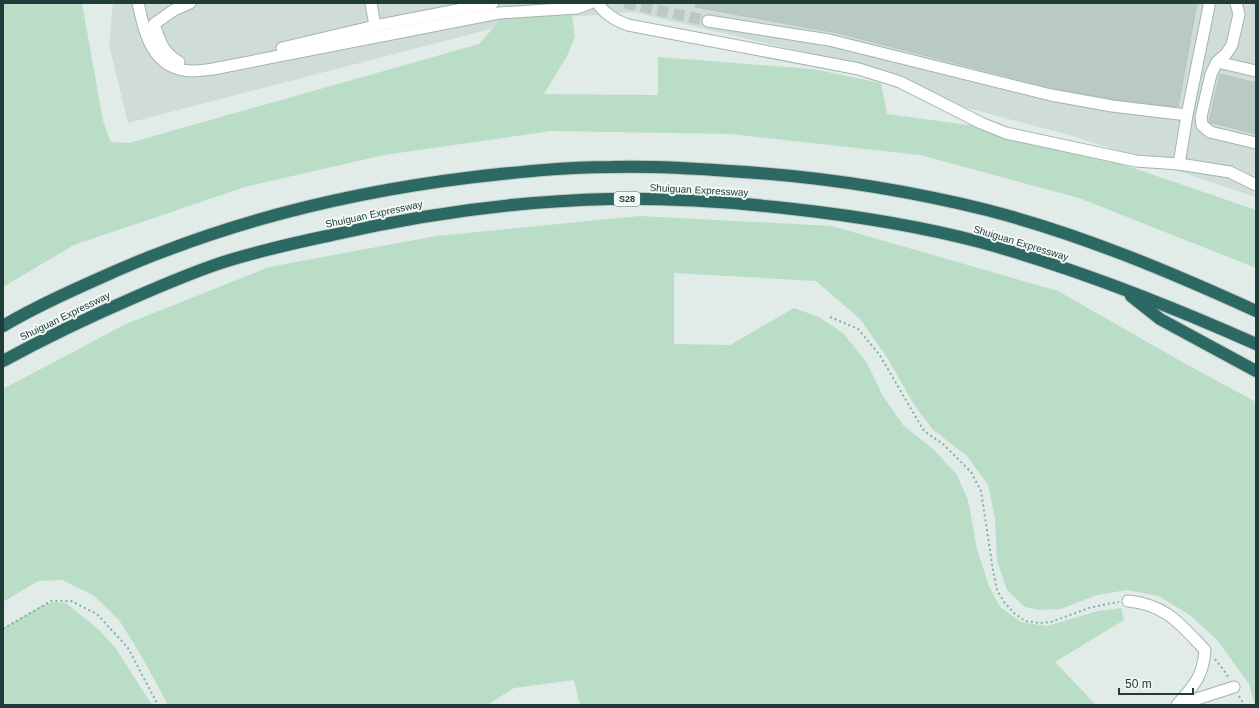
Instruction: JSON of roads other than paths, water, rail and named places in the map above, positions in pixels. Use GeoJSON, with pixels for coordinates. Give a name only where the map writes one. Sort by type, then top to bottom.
{"type":"FeatureCollection","features":[{"type":"Feature","properties":{"kind":"highway","name":"Shuiguan Expressway"},"geometry":{"type":"LineString","coordinates":[[3,326],[82,286],[157,254],[219,232],[285,212],[361,195],[433,182],[523,171],[609,166],[687,168],[767,173],[839,181],[912,194],[986,210],[1059,231],[1130,256],[1256,311]]}},
{"type":"Feature","properties":{"kind":"highway","name":"Shuiguan Expressway"},"geometry":{"type":"LineString","coordinates":[[3,361],[94,315],[169,282],[229,261],[295,243],[439,213],[527,204],[610,199],[685,200],[833,213],[906,226],[979,242],[1049,263],[1119,287],[1256,344]]}},
{"type":"Feature","properties":{"kind":"highway"},"geometry":{"type":"LineString","coordinates":[[1119,287],[1160,319],[1256,371]]}},
{"type":"Feature","properties":{"kind":"highway"},"geometry":{"type":"LineString","coordinates":[[1228,298],[1256,306]]}},
{"type":"Feature","properties":{"kind":"lane"},"geometry":{"type":"LineString","coordinates":[[138,3],[148,42],[159,58],[173,67],[190,71],[212,69],[499,13],[577,8],[590,3]]}},
{"type":"Feature","properties":{"kind":"lane"},"geometry":{"type":"LineString","coordinates":[[190,3],[174,10],[154,24],[162,45],[169,56],[181,63],[196,65],[219,63],[375,26],[493,3]]}},
{"type":"Feature","properties":{"kind":"lane"},"geometry":{"type":"LineString","coordinates":[[371,3],[375,26]]}},
{"type":"Feature","properties":{"kind":"lane"},"geometry":{"type":"LineString","coordinates":[[597,3],[613,20],[628,25],[860,69],[900,82],[981,123],[1006,133],[1136,161],[1179,164],[1230,172],[1256,185]]}},
{"type":"Feature","properties":{"kind":"lane"},"geometry":{"type":"LineString","coordinates":[[1179,164],[1209,3]]}},
{"type":"Feature","properties":{"kind":"lane"},"geometry":{"type":"LineString","coordinates":[[1236,3],[1239,14],[1232,45],[1226,54],[1217,62],[1211,74],[1201,116],[1202,124],[1210,132],[1256,143]]}},
{"type":"Feature","properties":{"kind":"lane"},"geometry":{"type":"LineString","coordinates":[[708,21],[829,40],[930,66],[1059,96],[1112,106],[1187,115]]}},
{"type":"Feature","properties":{"kind":"lane"},"geometry":{"type":"LineString","coordinates":[[1217,62],[1256,71]]}},
{"type":"Feature","properties":{"kind":"lane"},"geometry":{"type":"LineString","coordinates":[[1128,601],[1140,602],[1169,614],[1175,618],[1205,650],[1204,664],[1198,679],[1177,705]]}},
{"type":"Feature","properties":{"kind":"lane"},"geometry":{"type":"LineString","coordinates":[[1177,705],[1234,687]]}},
{"type":"Feature","properties":{"kind":"tunnel"},"geometry":{"type":"LineString","coordinates":[[625,3],[708,21]]}}]}
